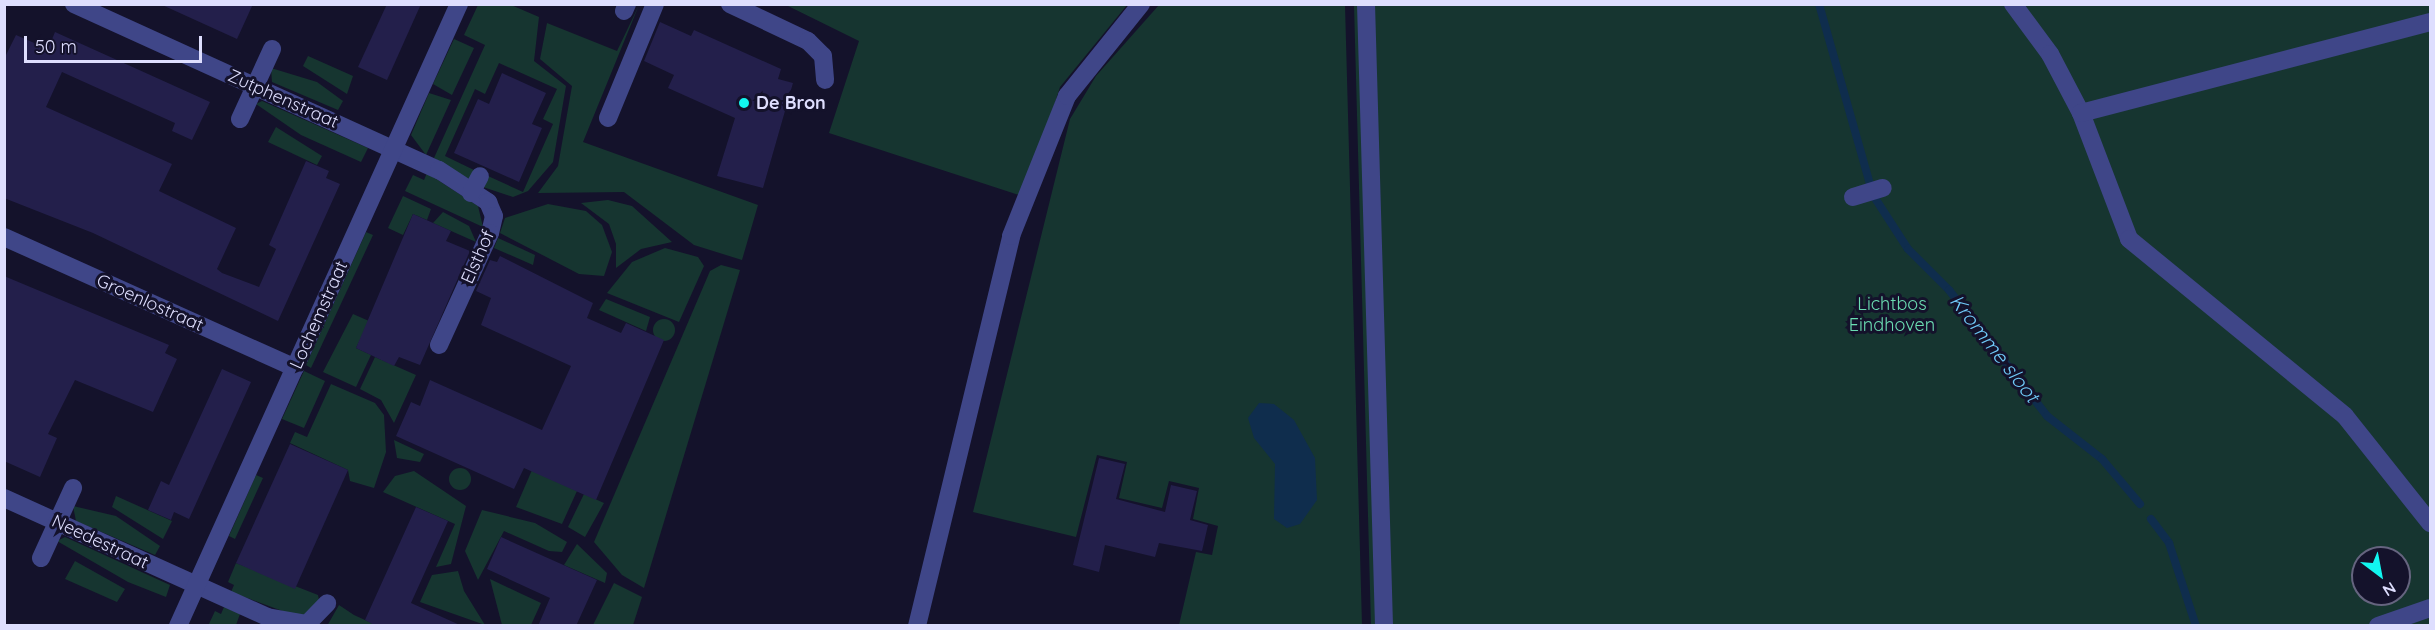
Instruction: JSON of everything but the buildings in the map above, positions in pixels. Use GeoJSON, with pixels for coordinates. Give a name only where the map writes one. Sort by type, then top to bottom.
{"type":"FeatureCollection","features":[{"type":"Feature","properties":{"kind":"street","name":"Zutphenstraat"},"geometry":{"type":"LineString","coordinates":[[74,4],[394,149]]}},
{"type":"Feature","properties":{"kind":"street","name":"Lochemstraat"},"geometry":{"type":"LineString","coordinates":[[178,626],[459,4]]}},
{"type":"Feature","properties":{"kind":"street"},"geometry":{"type":"LineString","coordinates":[[608,118],[655,4]]}},
{"type":"Feature","properties":{"kind":"street"},"geometry":{"type":"LineString","coordinates":[[917,626],[1011,236],[1067,96],[1141,4]]}},
{"type":"Feature","properties":{"kind":"street"},"geometry":{"type":"LineString","coordinates":[[1366,4],[1384,626]]}},
{"type":"Feature","properties":{"kind":"street"},"geometry":{"type":"LineString","coordinates":[[2013,4],[2050,54],[2081,113],[2129,239],[2345,416],[2430,523]]}},
{"type":"Feature","properties":{"kind":"street"},"geometry":{"type":"LineString","coordinates":[[731,5],[808,41],[823,56],[825,80]]}},
{"type":"Feature","properties":{"kind":"street"},"geometry":{"type":"LineString","coordinates":[[2081,113],[2430,22]]}},
{"type":"Feature","properties":{"kind":"street"},"geometry":{"type":"LineString","coordinates":[[240,119],[272,48]]}},
{"type":"Feature","properties":{"kind":"street","name":"Elsthof"},"geometry":{"type":"LineString","coordinates":[[394,149],[439,170],[491,206],[493,223],[439,345]]}},
{"type":"Feature","properties":{"kind":"street"},"geometry":{"type":"LineString","coordinates":[[471,194],[480,176]]}},
{"type":"Feature","properties":{"kind":"street","name":"Groenlostraat"},"geometry":{"type":"LineString","coordinates":[[4,237],[295,368]]}},
{"type":"Feature","properties":{"kind":"street"},"geometry":{"type":"LineString","coordinates":[[41,558],[74,488]]}},
{"type":"Feature","properties":{"kind":"street","name":"Needestraat"},"geometry":{"type":"LineString","coordinates":[[4,498],[196,585]]}},
{"type":"Feature","properties":{"kind":"street"},"geometry":{"type":"LineString","coordinates":[[196,585],[294,624],[317,619],[327,603]]}},
{"type":"Feature","properties":{"kind":"street"},"geometry":{"type":"LineString","coordinates":[[2378,626],[2430,608]]}},
{"type":"Feature","properties":{"kind":"green space"},"geometry":{"type":"Polygon","coordinates":[[[478,5],[511,5],[539,17],[534,61],[566,86],[553,162],[528,191],[513,197],[483,187],[488,176],[523,192],[553,124],[543,119],[557,89],[499,63],[485,94],[475,89],[445,156],[474,170],[470,180],[434,158],[485,45],[464,35],[478,5]]]}},
{"type":"Feature","properties":{"kind":"green space"},"geometry":{"type":"Polygon","coordinates":[[[639,5],[583,142],[758,205],[742,260],[694,245],[624,192],[538,193],[558,166],[572,86],[540,59],[547,23],[617,51],[639,5]]]}},
{"type":"Feature","properties":{"kind":"green space"},"geometry":{"type":"Polygon","coordinates":[[[786,5],[1127,5],[1060,87],[1025,197],[829,133],[859,41],[786,5]]]}},
{"type":"Feature","properties":{"kind":"green space"},"geometry":{"type":"Polygon","coordinates":[[[1159,5],[1345,5],[1362,625],[1179,625],[1196,552],[1212,555],[1218,526],[1193,519],[1199,488],[1169,481],[1162,508],[1119,498],[1127,462],[1097,455],[1076,537],[973,512],[1070,119],[1096,76],[1159,5]]]}},
{"type":"Feature","properties":{"kind":"green space","name":"Lichtbos Eindhoven"},"geometry":{"type":"Polygon","coordinates":[[[1354,5],[2430,5],[2430,625],[1371,625],[1354,5]]]}},
{"type":"Feature","properties":{"kind":"green space"},"geometry":{"type":"Polygon","coordinates":[[[454,39],[474,48],[452,95],[433,84],[454,39]]]}},
{"type":"Feature","properties":{"kind":"green space"},"geometry":{"type":"Polygon","coordinates":[[[308,56],[353,76],[347,94],[303,66],[308,56]]]}},
{"type":"Feature","properties":{"kind":"green space"},"geometry":{"type":"Polygon","coordinates":[[[271,68],[317,82],[343,101],[338,110],[272,82],[271,68]]]}},
{"type":"Feature","properties":{"kind":"green space"},"geometry":{"type":"Polygon","coordinates":[[[429,93],[451,100],[426,155],[411,135],[429,93]]]}},
{"type":"Feature","properties":{"kind":"green space"},"geometry":{"type":"Polygon","coordinates":[[[262,101],[368,148],[361,162],[301,135],[256,104],[262,101]]]}},
{"type":"Feature","properties":{"kind":"green space"},"geometry":{"type":"Polygon","coordinates":[[[276,127],[322,156],[317,165],[268,142],[276,127]]]}},
{"type":"Feature","properties":{"kind":"green space"},"geometry":{"type":"Polygon","coordinates":[[[427,173],[478,206],[483,227],[405,191],[413,175],[424,180],[427,173]]]}},
{"type":"Feature","properties":{"kind":"green space"},"geometry":{"type":"Polygon","coordinates":[[[403,196],[431,209],[427,220],[413,214],[403,235],[388,228],[403,196]]]}},
{"type":"Feature","properties":{"kind":"green space"},"geometry":{"type":"Polygon","coordinates":[[[608,200],[632,206],[672,242],[641,249],[616,268],[616,244],[609,224],[581,203],[608,200]]]}},
{"type":"Feature","properties":{"kind":"green space"},"geometry":{"type":"Polygon","coordinates":[[[548,204],[586,211],[602,225],[612,252],[604,276],[579,274],[500,233],[505,218],[548,204]]]}},
{"type":"Feature","properties":{"kind":"green space"},"geometry":{"type":"Polygon","coordinates":[[[443,212],[469,226],[476,242],[433,223],[443,212]]]}},
{"type":"Feature","properties":{"kind":"green space"},"geometry":{"type":"Polygon","coordinates":[[[366,232],[373,235],[311,368],[306,365],[366,232]]]}},
{"type":"Feature","properties":{"kind":"green space"},"geometry":{"type":"Polygon","coordinates":[[[498,238],[535,255],[533,265],[494,248],[498,238]]]}},
{"type":"Feature","properties":{"kind":"green space"},"geometry":{"type":"Polygon","coordinates":[[[665,248],[698,257],[704,266],[679,322],[607,293],[632,262],[665,248]]]}},
{"type":"Feature","properties":{"kind":"green space"},"geometry":{"type":"Polygon","coordinates":[[[721,265],[740,270],[644,588],[622,575],[594,542],[710,271],[721,265]]]}},
{"type":"Feature","properties":{"kind":"green space"},"geometry":{"type":"Polygon","coordinates":[[[606,299],[650,317],[646,331],[599,310],[606,299]]]}},
{"type":"Feature","properties":{"kind":"green space"},"geometry":{"type":"Polygon","coordinates":[[[353,314],[369,321],[356,348],[371,355],[356,387],[323,372],[353,314]]]}},
{"type":"Feature","properties":{"kind":"green space"},"geometry":{"type":"Polygon","coordinates":[[[664,319],[672,322],[675,330],[672,338],[664,341],[656,338],[653,330],[656,322],[664,319]]]}},
{"type":"Feature","properties":{"kind":"green space"},"geometry":{"type":"Polygon","coordinates":[[[375,357],[416,375],[394,423],[381,400],[360,389],[375,357]]]}},
{"type":"Feature","properties":{"kind":"green space"},"geometry":{"type":"Polygon","coordinates":[[[304,371],[325,381],[304,428],[282,419],[304,371]]]}},
{"type":"Feature","properties":{"kind":"green space"},"geometry":{"type":"Polygon","coordinates":[[[331,384],[375,403],[384,415],[386,452],[374,488],[350,481],[348,470],[290,443],[295,432],[307,437],[331,384]]]}},
{"type":"Feature","properties":{"kind":"green space"},"geometry":{"type":"Polygon","coordinates":[[[394,440],[424,454],[420,462],[397,458],[394,440]]]}},
{"type":"Feature","properties":{"kind":"green space"},"geometry":{"type":"Polygon","coordinates":[[[460,468],[468,471],[471,479],[468,487],[460,490],[452,487],[449,479],[452,471],[460,468]]]}},
{"type":"Feature","properties":{"kind":"green space"},"geometry":{"type":"Polygon","coordinates":[[[532,470],[577,491],[562,524],[516,507],[532,470]]]}},
{"type":"Feature","properties":{"kind":"green space"},"geometry":{"type":"Polygon","coordinates":[[[414,471],[466,506],[451,564],[436,567],[455,524],[383,492],[395,476],[414,471]]]}},
{"type":"Feature","properties":{"kind":"green space"},"geometry":{"type":"Polygon","coordinates":[[[256,475],[263,478],[235,539],[229,536],[256,475]]]}},
{"type":"Feature","properties":{"kind":"green space"},"geometry":{"type":"Polygon","coordinates":[[[584,494],[604,503],[585,537],[568,527],[584,494]]]}},
{"type":"Feature","properties":{"kind":"green space"},"geometry":{"type":"Polygon","coordinates":[[[116,496],[172,521],[163,539],[112,507],[116,496]]]}},
{"type":"Feature","properties":{"kind":"green space"},"geometry":{"type":"Polygon","coordinates":[[[73,506],[116,516],[160,546],[155,555],[76,521],[73,506]]]}},
{"type":"Feature","properties":{"kind":"green space"},"geometry":{"type":"Polygon","coordinates":[[[482,510],[535,523],[567,542],[562,552],[549,551],[504,531],[478,580],[465,551],[482,510]]]}},
{"type":"Feature","properties":{"kind":"green space"},"geometry":{"type":"Polygon","coordinates":[[[65,537],[170,585],[166,597],[128,582],[57,541],[65,537]]]}},
{"type":"Feature","properties":{"kind":"green space"},"geometry":{"type":"Polygon","coordinates":[[[577,544],[607,573],[605,583],[564,565],[577,544]]]}},
{"type":"Feature","properties":{"kind":"green space"},"geometry":{"type":"Polygon","coordinates":[[[75,561],[125,589],[117,602],[65,579],[75,561]]]}},
{"type":"Feature","properties":{"kind":"green space"},"geometry":{"type":"Polygon","coordinates":[[[236,563],[318,595],[319,600],[308,615],[296,616],[231,592],[234,585],[228,582],[236,563]]]}},
{"type":"Feature","properties":{"kind":"green space"},"geometry":{"type":"Polygon","coordinates":[[[458,571],[464,591],[485,625],[420,602],[432,575],[458,571]]]}},
{"type":"Feature","properties":{"kind":"green space"},"geometry":{"type":"Polygon","coordinates":[[[490,579],[541,603],[531,625],[502,625],[490,579]]]}},
{"type":"Feature","properties":{"kind":"green space"},"geometry":{"type":"Polygon","coordinates":[[[614,583],[642,597],[633,625],[593,625],[614,583]]]}},
{"type":"Feature","properties":{"kind":"green space"},"geometry":{"type":"Polygon","coordinates":[[[339,605],[354,615],[376,625],[327,626],[339,605]]]}},
{"type":"Feature","properties":{"kind":"green space"},"geometry":{"type":"Polygon","coordinates":[[[224,607],[240,614],[236,625],[208,626],[215,611],[221,614],[224,607]]]}},
{"type":"Feature","properties":{"kind":"water"},"geometry":{"type":"Polygon","coordinates":[[[1259,403],[1274,404],[1294,420],[1315,458],[1317,500],[1300,524],[1287,528],[1274,519],[1275,464],[1254,438],[1248,418],[1259,403]]]}},
{"type":"Feature","properties":{"kind":"waterway","name":"Kromme sloot"},"geometry":{"type":"LineString","coordinates":[[1819,4],[1873,195],[1908,249],[1949,290],[2047,416],[2102,459],[2140,504]]}},
{"type":"Feature","properties":{"kind":"waterway","name":"Kromme sloot"},"geometry":{"type":"LineString","coordinates":[[2151,519],[2169,543],[2196,626]]}},
{"type":"Feature","properties":{"kind":"place","name":"De Bron"},"geometry":{"type":"Point","coordinates":[744,103]}}]}
